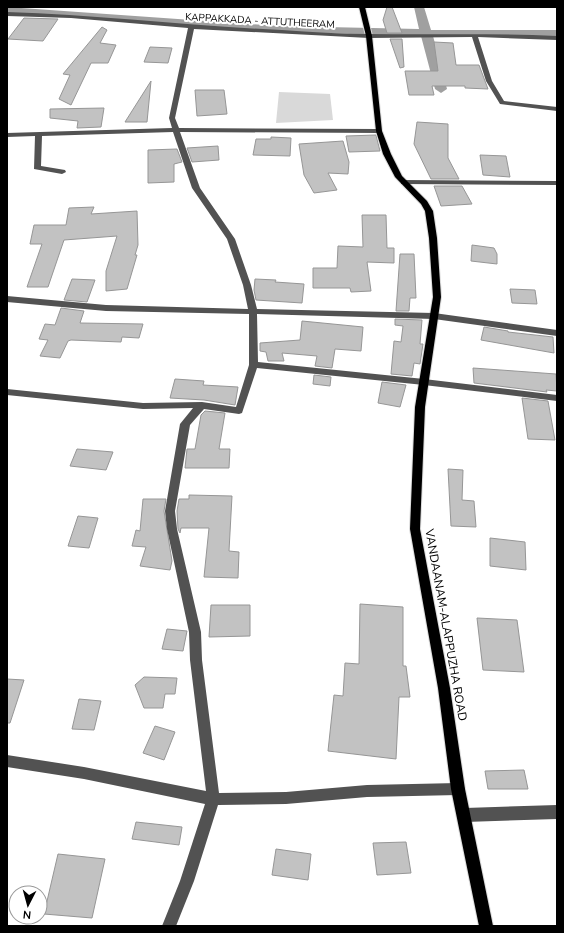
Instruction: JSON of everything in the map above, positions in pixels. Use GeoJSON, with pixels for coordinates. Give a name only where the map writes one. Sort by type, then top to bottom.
{"type":"FeatureCollection","features":[{"type":"Feature","properties":{"kind":"main road","name":"VANDAANAM-ALAPPUZHA ROAD"},"geometry":{"type":"LineString","coordinates":[[362,7],[368,33],[379,131],[387,154],[399,177],[424,203],[429,211],[433,238],[437,297],[420,407],[415,529],[444,688],[458,789],[465,816],[486,926]]}},
{"type":"Feature","properties":{"kind":"street","name":"KAPPAKKADA - ATTUTHEERAM"},"geometry":{"type":"LineString","coordinates":[[7,14],[71,16],[191,27],[421,36],[557,38]]}},
{"type":"Feature","properties":{"kind":"street"},"geometry":{"type":"LineString","coordinates":[[7,392],[143,406],[202,405],[239,411],[254,365],[253,312],[247,285],[231,239],[196,188],[172,118],[191,27]]}},
{"type":"Feature","properties":{"kind":"street"},"geometry":{"type":"LineString","coordinates":[[474,36],[490,81],[502,103],[557,109]]}},
{"type":"Feature","properties":{"kind":"street"},"geometry":{"type":"LineString","coordinates":[[7,135],[177,130],[379,131]]}},
{"type":"Feature","properties":{"kind":"street"},"geometry":{"type":"LineString","coordinates":[[39,134],[37,167],[62,172]]}},
{"type":"Feature","properties":{"kind":"street"},"geometry":{"type":"LineString","coordinates":[[404,182],[557,183]]}},
{"type":"Feature","properties":{"kind":"street"},"geometry":{"type":"LineString","coordinates":[[7,299],[106,308],[434,316],[557,333]]}},
{"type":"Feature","properties":{"kind":"street"},"geometry":{"type":"LineString","coordinates":[[254,365],[424,382],[557,398]]}},
{"type":"Feature","properties":{"kind":"street"},"geometry":{"type":"LineString","coordinates":[[169,926],[187,881],[213,799],[196,660],[195,632],[172,529],[170,511],[184,424],[202,405]]}},
{"type":"Feature","properties":{"kind":"street"},"geometry":{"type":"LineString","coordinates":[[7,761],[84,773],[213,799],[286,798],[367,791],[458,789]]}},
{"type":"Feature","properties":{"kind":"street"},"geometry":{"type":"LineString","coordinates":[[465,816],[557,812]]}},
{"type":"Feature","properties":{"kind":"shaded area"},"geometry":{"type":"Polygon","coordinates":[[[279,92],[330,94],[333,120],[276,123],[279,92]]]}},
{"type":"Feature","properties":{"kind":"building"},"geometry":{"type":"Polygon","coordinates":[[[387,7],[392,7],[402,33],[387,33],[383,20],[387,7]]]}},
{"type":"Feature","properties":{"kind":"building"},"geometry":{"type":"Polygon","coordinates":[[[24,18],[58,19],[43,41],[8,39],[24,18]]]}},
{"type":"Feature","properties":{"kind":"building"},"geometry":{"type":"Polygon","coordinates":[[[102,27],[107,30],[100,43],[116,45],[108,63],[91,63],[71,105],[59,99],[70,75],[63,74],[102,27]]]}},
{"type":"Feature","properties":{"kind":"building"},"geometry":{"type":"Polygon","coordinates":[[[390,39],[402,39],[404,67],[400,68],[390,39]]]}},
{"type":"Feature","properties":{"kind":"building"},"geometry":{"type":"Polygon","coordinates":[[[434,42],[453,43],[456,65],[479,65],[488,89],[465,88],[465,86],[432,86],[434,95],[409,95],[405,71],[438,71],[434,42]]]}},
{"type":"Feature","properties":{"kind":"building"},"geometry":{"type":"Polygon","coordinates":[[[150,47],[172,48],[168,63],[144,62],[150,47]]]}},
{"type":"Feature","properties":{"kind":"building"},"geometry":{"type":"Polygon","coordinates":[[[151,81],[147,122],[125,122],[151,81]]]}},
{"type":"Feature","properties":{"kind":"building"},"geometry":{"type":"Polygon","coordinates":[[[195,90],[224,90],[227,114],[197,116],[195,90]]]}},
{"type":"Feature","properties":{"kind":"building"},"geometry":{"type":"Polygon","coordinates":[[[104,108],[101,127],[77,128],[78,121],[50,118],[50,109],[104,108]]]}},
{"type":"Feature","properties":{"kind":"building"},"geometry":{"type":"Polygon","coordinates":[[[417,122],[448,124],[448,158],[459,179],[431,179],[414,144],[417,122]]]}},
{"type":"Feature","properties":{"kind":"building"},"geometry":{"type":"Polygon","coordinates":[[[376,135],[380,151],[349,152],[346,136],[376,135]]]}},
{"type":"Feature","properties":{"kind":"building"},"geometry":{"type":"Polygon","coordinates":[[[271,137],[291,138],[290,156],[253,155],[256,139],[271,139],[271,137]]]}},
{"type":"Feature","properties":{"kind":"building"},"geometry":{"type":"Polygon","coordinates":[[[343,141],[349,162],[348,174],[328,173],[337,190],[314,193],[304,175],[299,144],[343,141]]]}},
{"type":"Feature","properties":{"kind":"building"},"geometry":{"type":"Polygon","coordinates":[[[218,146],[219,160],[192,162],[187,148],[218,146]]]}},
{"type":"Feature","properties":{"kind":"building"},"geometry":{"type":"Polygon","coordinates":[[[177,149],[182,162],[174,164],[174,182],[148,183],[148,150],[177,149]]]}},
{"type":"Feature","properties":{"kind":"building"},"geometry":{"type":"Polygon","coordinates":[[[480,155],[506,156],[510,177],[483,175],[480,155]]]}},
{"type":"Feature","properties":{"kind":"building"},"geometry":{"type":"Polygon","coordinates":[[[434,186],[462,186],[472,204],[441,206],[434,186]]]}},
{"type":"Feature","properties":{"kind":"building"},"geometry":{"type":"Polygon","coordinates":[[[94,207],[91,214],[137,211],[138,245],[135,255],[137,255],[127,289],[106,291],[106,271],[117,236],[64,240],[48,287],[27,287],[42,244],[30,244],[34,225],[66,225],[69,208],[94,207]]]}},
{"type":"Feature","properties":{"kind":"building"},"geometry":{"type":"Polygon","coordinates":[[[362,215],[386,215],[387,248],[394,248],[394,263],[367,262],[371,291],[351,292],[350,288],[313,288],[313,268],[337,268],[338,246],[363,247],[362,215]]]}},
{"type":"Feature","properties":{"kind":"building"},"geometry":{"type":"Polygon","coordinates":[[[472,245],[494,248],[497,254],[497,264],[471,261],[472,245]]]}},
{"type":"Feature","properties":{"kind":"building"},"geometry":{"type":"Polygon","coordinates":[[[400,254],[414,254],[416,298],[410,298],[409,311],[396,311],[400,254]]]}},
{"type":"Feature","properties":{"kind":"building"},"geometry":{"type":"Polygon","coordinates":[[[72,279],[95,280],[87,302],[64,300],[72,279]]]}},
{"type":"Feature","properties":{"kind":"building"},"geometry":{"type":"Polygon","coordinates":[[[255,279],[304,284],[302,303],[256,300],[254,290],[255,279]]]}},
{"type":"Feature","properties":{"kind":"building"},"geometry":{"type":"Polygon","coordinates":[[[510,289],[535,290],[537,304],[512,303],[510,289]]]}},
{"type":"Feature","properties":{"kind":"building"},"geometry":{"type":"Polygon","coordinates":[[[61,308],[84,311],[80,323],[143,324],[139,338],[122,337],[121,342],[71,340],[68,341],[60,358],[40,356],[48,340],[39,339],[45,324],[55,325],[61,308]]]}},
{"type":"Feature","properties":{"kind":"building"},"geometry":{"type":"Polygon","coordinates":[[[395,319],[422,320],[420,344],[423,344],[420,364],[414,363],[412,376],[391,374],[394,341],[401,342],[403,326],[395,325],[395,319]]]}},
{"type":"Feature","properties":{"kind":"building"},"geometry":{"type":"Polygon","coordinates":[[[302,321],[363,327],[361,351],[335,349],[332,368],[315,366],[317,356],[282,353],[284,361],[268,361],[266,352],[260,351],[260,343],[300,340],[302,321]]]}},
{"type":"Feature","properties":{"kind":"building"},"geometry":{"type":"Polygon","coordinates":[[[484,327],[508,332],[553,337],[554,353],[481,340],[484,327]]]}},
{"type":"Feature","properties":{"kind":"building"},"geometry":{"type":"Polygon","coordinates":[[[473,368],[556,374],[557,391],[546,390],[547,392],[474,383],[473,368]]]}},
{"type":"Feature","properties":{"kind":"building"},"geometry":{"type":"Polygon","coordinates":[[[314,375],[331,377],[330,386],[313,384],[314,375]]]}},
{"type":"Feature","properties":{"kind":"building"},"geometry":{"type":"Polygon","coordinates":[[[175,379],[204,381],[203,385],[238,387],[235,405],[204,400],[170,398],[175,379]]]}},
{"type":"Feature","properties":{"kind":"building"},"geometry":{"type":"Polygon","coordinates":[[[382,382],[406,385],[400,407],[378,403],[382,382]]]}},
{"type":"Feature","properties":{"kind":"building"},"geometry":{"type":"Polygon","coordinates":[[[522,398],[548,401],[555,440],[528,439],[522,398]]]}},
{"type":"Feature","properties":{"kind":"building"},"geometry":{"type":"Polygon","coordinates":[[[205,411],[225,413],[219,449],[230,449],[229,468],[185,468],[187,449],[195,449],[201,415],[205,411]]]}},
{"type":"Feature","properties":{"kind":"building"},"geometry":{"type":"Polygon","coordinates":[[[77,449],[113,452],[106,470],[70,466],[77,449]]]}},
{"type":"Feature","properties":{"kind":"building"},"geometry":{"type":"Polygon","coordinates":[[[448,469],[463,470],[462,500],[474,501],[476,527],[451,526],[448,469]]]}},
{"type":"Feature","properties":{"kind":"building"},"geometry":{"type":"Polygon","coordinates":[[[189,495],[232,496],[229,551],[239,552],[238,578],[204,577],[209,528],[181,528],[180,533],[178,529],[177,511],[179,499],[189,499],[189,495]]]}},
{"type":"Feature","properties":{"kind":"building"},"geometry":{"type":"Polygon","coordinates":[[[143,499],[166,499],[164,511],[172,561],[170,570],[140,566],[146,547],[132,546],[136,530],[140,531],[143,499]]]}},
{"type":"Feature","properties":{"kind":"building"},"geometry":{"type":"Polygon","coordinates":[[[78,516],[98,518],[89,548],[68,546],[78,516]]]}},
{"type":"Feature","properties":{"kind":"building"},"geometry":{"type":"Polygon","coordinates":[[[490,538],[525,542],[526,570],[490,566],[490,538]]]}},
{"type":"Feature","properties":{"kind":"building"},"geometry":{"type":"Polygon","coordinates":[[[360,604],[403,607],[403,666],[406,666],[410,697],[399,697],[396,759],[328,751],[334,695],[343,696],[345,663],[359,664],[360,604]]]}},
{"type":"Feature","properties":{"kind":"building"},"geometry":{"type":"Polygon","coordinates":[[[211,605],[250,605],[250,636],[209,637],[211,605]]]}},
{"type":"Feature","properties":{"kind":"building"},"geometry":{"type":"Polygon","coordinates":[[[477,618],[517,620],[524,672],[483,670],[477,618]]]}},
{"type":"Feature","properties":{"kind":"building"},"geometry":{"type":"Polygon","coordinates":[[[167,629],[187,631],[183,651],[162,649],[167,629]]]}},
{"type":"Feature","properties":{"kind":"building"},"geometry":{"type":"Polygon","coordinates":[[[144,677],[177,678],[175,694],[165,694],[163,708],[144,708],[135,685],[144,677]]]}},
{"type":"Feature","properties":{"kind":"building"},"geometry":{"type":"Polygon","coordinates":[[[7,679],[24,680],[10,723],[7,723],[7,679]]]}},
{"type":"Feature","properties":{"kind":"building"},"geometry":{"type":"Polygon","coordinates":[[[79,699],[101,701],[94,730],[72,729],[79,699]]]}},
{"type":"Feature","properties":{"kind":"building"},"geometry":{"type":"Polygon","coordinates":[[[155,726],[175,732],[164,760],[143,753],[155,726]]]}},
{"type":"Feature","properties":{"kind":"building"},"geometry":{"type":"Polygon","coordinates":[[[524,770],[528,789],[488,789],[485,771],[524,770]]]}},
{"type":"Feature","properties":{"kind":"building"},"geometry":{"type":"Polygon","coordinates":[[[136,822],[182,827],[179,845],[132,839],[136,822]]]}},
{"type":"Feature","properties":{"kind":"building"},"geometry":{"type":"Polygon","coordinates":[[[406,842],[411,873],[377,875],[373,843],[406,842]]]}},
{"type":"Feature","properties":{"kind":"building"},"geometry":{"type":"Polygon","coordinates":[[[276,849],[311,854],[308,880],[272,875],[276,849]]]}},
{"type":"Feature","properties":{"kind":"building"},"geometry":{"type":"Polygon","coordinates":[[[58,854],[105,859],[92,918],[48,914],[48,897],[58,854]]]}},
{"type":"Feature","properties":{"kind":"waterway"},"geometry":{"type":"LineString","coordinates":[[419,7],[426,33]]}},
{"type":"Feature","properties":{"kind":"waterway"},"geometry":{"type":"LineString","coordinates":[[7,10],[279,29],[426,33]]}},
{"type":"Feature","properties":{"kind":"waterway"},"geometry":{"type":"LineString","coordinates":[[426,33],[557,33]]}},
{"type":"Feature","properties":{"kind":"waterway"},"geometry":{"type":"LineString","coordinates":[[426,33],[441,89]]}}]}
